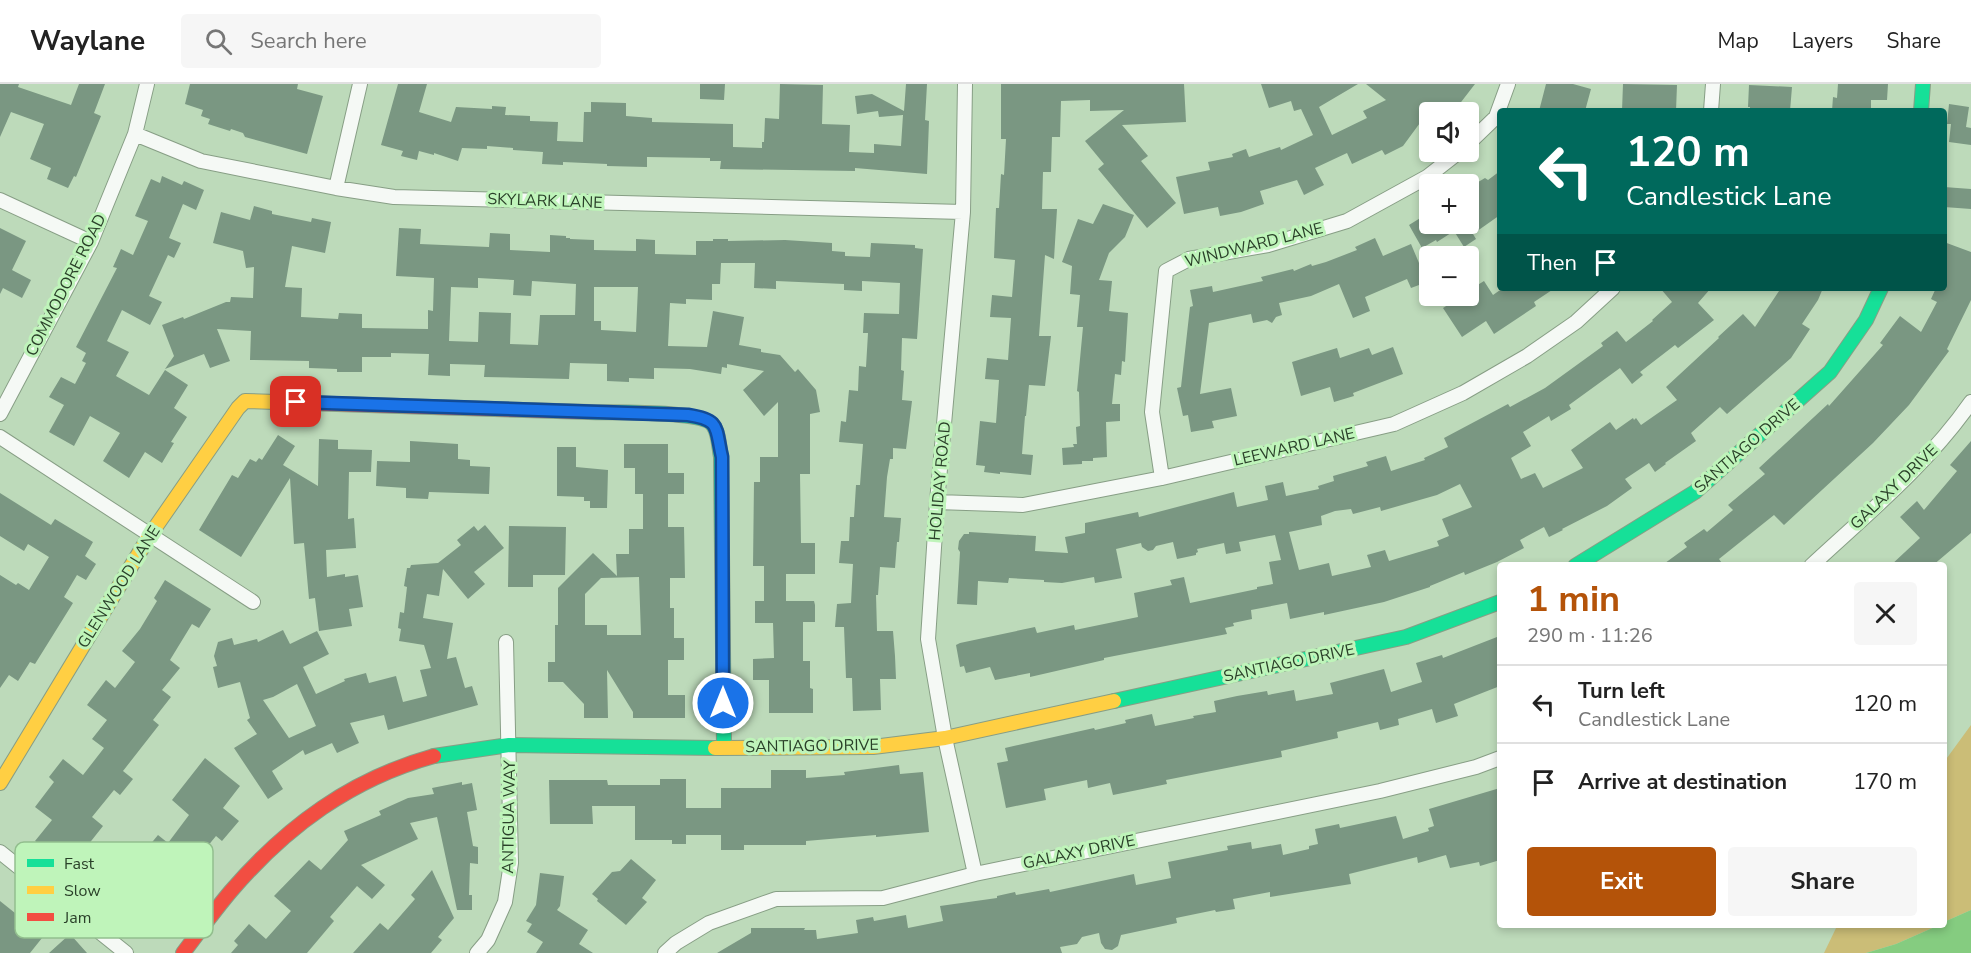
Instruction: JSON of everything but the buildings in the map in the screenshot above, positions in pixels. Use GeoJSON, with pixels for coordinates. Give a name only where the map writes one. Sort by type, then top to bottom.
{"type":"FeatureCollection","features":[{"type":"Feature","properties":{"kind":"street","name":"COMMODORE ROAD"},"geometry":{"type":"LineString","coordinates":[[0,414],[91,242],[135,134],[147,84]]}},
{"type":"Feature","properties":{"kind":"street"},"geometry":{"type":"LineString","coordinates":[[336,188],[360,84]]}},
{"type":"Feature","properties":{"kind":"street","name":"HOLIDAY ROAD"},"geometry":{"type":"LineString","coordinates":[[965,84],[963,212],[937,502],[928,639],[945,738],[975,874]]}},
{"type":"Feature","properties":{"kind":"street"},"geometry":{"type":"LineString","coordinates":[[1499,108],[1508,84]]}},
{"type":"Feature","properties":{"kind":"street"},"geometry":{"type":"LineString","coordinates":[[1712,108],[1713,84]]}},
{"type":"Feature","properties":{"kind":"street"},"geometry":{"type":"LineString","coordinates":[[1921,108],[1923,84]]}},
{"type":"Feature","properties":{"kind":"street"},"geometry":{"type":"LineString","coordinates":[[1479,133],[1497,114]]}},
{"type":"Feature","properties":{"kind":"street","name":"SKYLARK LANE"},"geometry":{"type":"LineString","coordinates":[[135,134],[201,161],[394,197],[963,212]]}},
{"type":"Feature","properties":{"kind":"street","name":"WINDWARD LANE"},"geometry":{"type":"LineString","coordinates":[[1162,478],[1152,412],[1166,271],[1189,259],[1268,245],[1347,221],[1427,177],[1446,162]]}},
{"type":"Feature","properties":{"kind":"street"},"geometry":{"type":"LineString","coordinates":[[0,200],[91,242]]}},
{"type":"Feature","properties":{"kind":"street","name":"LEEWARD LANE"},"geometry":{"type":"LineString","coordinates":[[937,502],[1023,505],[1162,478],[1394,424],[1463,393],[1527,356],[1576,322],[1610,291]]}},
{"type":"Feature","properties":{"kind":"street","name":"SANTIAGO DRIVE"},"geometry":{"type":"LineString","coordinates":[[1581,562],[1695,492],[1830,372],[1866,320],[1880,291]]}},
{"type":"Feature","properties":{"kind":"street","name":"GLENWOOD LANE"},"geometry":{"type":"LineString","coordinates":[[0,783],[150,535],[245,401],[688,415],[707,418],[714,424],[722,457],[724,747]]}},
{"type":"Feature","properties":{"kind":"street","name":"GALAXY DRIVE"},"geometry":{"type":"LineString","coordinates":[[1815,562],[1891,493],[1951,430],[1971,402]]}},
{"type":"Feature","properties":{"kind":"street"},"geometry":{"type":"LineString","coordinates":[[0,437],[254,602]]}},
{"type":"Feature","properties":{"kind":"street","name":"SANTIAGO DRIVE"},"geometry":{"type":"LineString","coordinates":[[213,914],[265,854],[301,822],[346,791],[391,769],[423,758],[509,745],[643,748],[873,747],[945,738],[1406,637],[1497,603]]}},
{"type":"Feature","properties":{"kind":"street","name":"ANTIGUA WAY"},"geometry":{"type":"LineString","coordinates":[[477,953],[488,940],[505,902],[511,863],[506,642]]}},
{"type":"Feature","properties":{"kind":"street","name":"GALAXY DRIVE"},"geometry":{"type":"LineString","coordinates":[[665,953],[709,923],[776,899],[883,898],[975,874],[1380,791],[1476,767],[1497,759]]}},
{"type":"Feature","properties":{"kind":"street"},"geometry":{"type":"LineString","coordinates":[[0,852],[15,864]]}},
{"type":"Feature","properties":{"kind":"street"},"geometry":{"type":"LineString","coordinates":[[107,938],[126,953]]}},
{"type":"Feature","properties":{"kind":"street","name":"SANTIAGO DRIVE"},"geometry":{"type":"LineString","coordinates":[[183,953],[195,938]]}},
{"type":"Feature","properties":{"kind":"shaded area"},"geometry":{"type":"Polygon","coordinates":[[[1971,725],[1971,910],[1947,921],[1947,758],[1971,725]]]}},
{"type":"Feature","properties":{"kind":"shaded area"},"geometry":{"type":"Polygon","coordinates":[[[1971,910],[1971,953],[1866,953],[1896,944],[1932,928],[1947,928],[1947,921],[1971,910]]]}},
{"type":"Feature","properties":{"kind":"shaded area"},"geometry":{"type":"Polygon","coordinates":[[[1836,928],[1932,928],[1896,944],[1866,953],[1824,953],[1836,928]]]}},
{"type":"Feature","properties":{"kind":"traffic: fast"},"geometry":{"type":"LineString","coordinates":[[1921,108],[1923,84]]}},
{"type":"Feature","properties":{"kind":"traffic: fast"},"geometry":{"type":"LineString","coordinates":[[1581,562],[1695,492],[1830,372],[1866,320],[1880,291]]}},
{"type":"Feature","properties":{"kind":"traffic: fast"},"geometry":{"type":"LineString","coordinates":[[589,412],[655,413],[692,417],[705,420],[713,425],[716,432],[721,457],[724,747]]}},
{"type":"Feature","properties":{"kind":"traffic: fast"},"geometry":{"type":"LineString","coordinates":[[1114,701],[1406,637],[1497,603]]}},
{"type":"Feature","properties":{"kind":"traffic: fast"},"geometry":{"type":"LineString","coordinates":[[434,756],[509,745],[715,748]]}},
{"type":"Feature","properties":{"kind":"traffic: slow"},"geometry":{"type":"LineString","coordinates":[[0,783],[150,535],[238,408],[245,401],[305,403]]}},
{"type":"Feature","properties":{"kind":"traffic: slow"},"geometry":{"type":"LineString","coordinates":[[715,748],[873,747],[945,738],[1114,701]]}},
{"type":"Feature","properties":{"kind":"traffic: jam"},"geometry":{"type":"LineString","coordinates":[[305,403],[589,412]]}},
{"type":"Feature","properties":{"kind":"traffic: jam"},"geometry":{"type":"LineString","coordinates":[[213,914],[252,867],[322,808],[375,778],[434,756]]}},
{"type":"Feature","properties":{"kind":"traffic: jam"},"geometry":{"type":"LineString","coordinates":[[183,953],[195,938]]}},
{"type":"Feature","properties":{"kind":"route"},"geometry":{"type":"LineString","coordinates":[[296,402],[688,415],[707,418],[714,424],[722,457],[723,703]]}}]}
